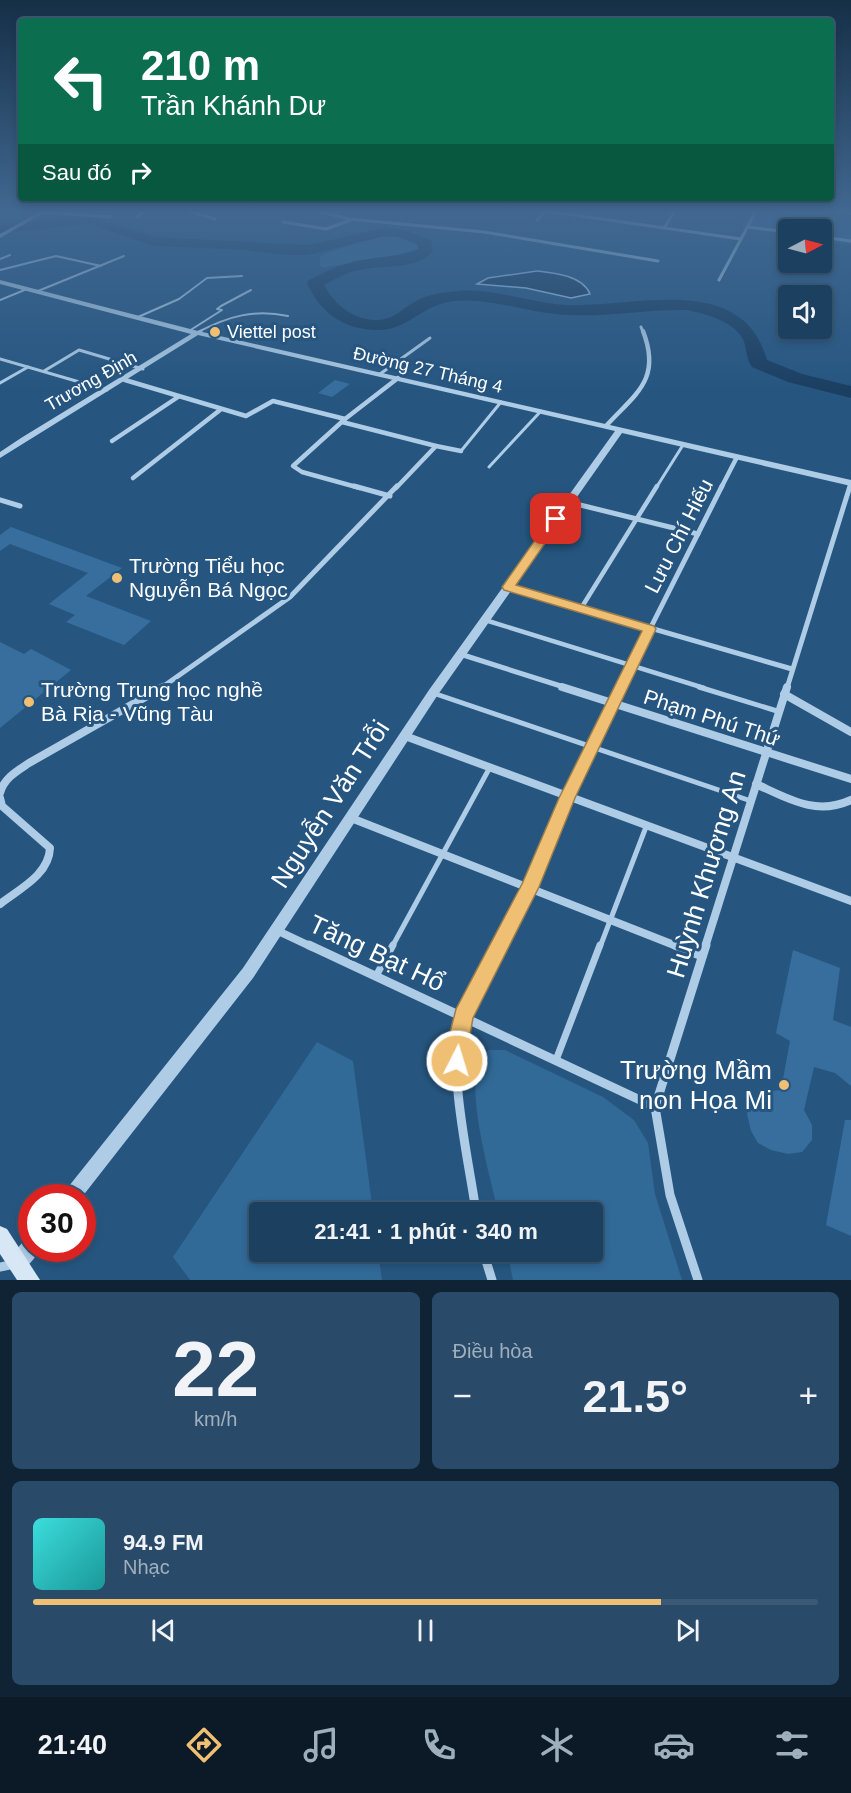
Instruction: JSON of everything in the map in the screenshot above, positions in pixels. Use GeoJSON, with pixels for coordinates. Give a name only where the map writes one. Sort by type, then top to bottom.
{"type":"FeatureCollection","features":[{"type":"Feature","properties":{"kind":"main road"},"geometry":{"type":"LineString","coordinates":[[0,1236],[16,1270]]}},
{"type":"Feature","properties":{"kind":"street"},"geometry":{"type":"LineString","coordinates":[[719,280],[724,271]]}},
{"type":"Feature","properties":{"kind":"street","name":"Đường 27 Tháng 4"},"geometry":{"type":"LineString","coordinates":[[0,282],[193,332],[851,483]]}},
{"type":"Feature","properties":{"kind":"street"},"geometry":{"type":"LineString","coordinates":[[606,426],[617,412],[642,393],[649,381],[649,343],[641,327]]}},
{"type":"Feature","properties":{"kind":"street","name":"Trương Định"},"geometry":{"type":"LineString","coordinates":[[1,455],[143,369],[193,332]]}},
{"type":"Feature","properties":{"kind":"street"},"geometry":{"type":"LineString","coordinates":[[390,496],[295,470],[296,462],[398,378]]}},
{"type":"Feature","properties":{"kind":"street"},"geometry":{"type":"LineString","coordinates":[[125,380],[246,416],[273,401],[461,451]]}},
{"type":"Feature","properties":{"kind":"street"},"geometry":{"type":"LineString","coordinates":[[112,441],[178,397]]}},
{"type":"Feature","properties":{"kind":"street"},"geometry":{"type":"LineString","coordinates":[[133,478],[220,410]]}},
{"type":"Feature","properties":{"kind":"street","name":"Nguyễn Văn Trỗi"},"geometry":{"type":"LineString","coordinates":[[81,1184],[248,973],[433,693],[620,430]]}},
{"type":"Feature","properties":{"kind":"street"},"geometry":{"type":"LineString","coordinates":[[0,793],[2,785],[11,775],[29,763],[107,721],[184,674],[259,621],[305,584],[436,446]]}},
{"type":"Feature","properties":{"kind":"street","name":"Lưu Chí Hiếu"},"geometry":{"type":"LineString","coordinates":[[650,629],[737,458]]}},
{"type":"Feature","properties":{"kind":"street","name":"Huỳnh Khương An"},"geometry":{"type":"LineString","coordinates":[[699,1280],[681,1234],[665,1180],[655,1107],[777,711],[851,483]]}},
{"type":"Feature","properties":{"kind":"street"},"geometry":{"type":"LineString","coordinates":[[0,500],[20,506]]}},
{"type":"Feature","properties":{"kind":"street"},"geometry":{"type":"LineString","coordinates":[[568,501],[698,534]]}},
{"type":"Feature","properties":{"kind":"street"},"geometry":{"type":"LineString","coordinates":[[508,587],[580,610],[792,669]]}},
{"type":"Feature","properties":{"kind":"street","name":"Phạm Phú Thứ"},"geometry":{"type":"LineString","coordinates":[[460,654],[851,779]]}},
{"type":"Feature","properties":{"kind":"street"},"geometry":{"type":"LineString","coordinates":[[784,694],[851,732]]}},
{"type":"Feature","properties":{"kind":"street"},"geometry":{"type":"LineString","coordinates":[[405,736],[567,798],[851,901]]}},
{"type":"Feature","properties":{"kind":"street"},"geometry":{"type":"LineString","coordinates":[[756,784],[815,809],[837,808],[851,801]]}},
{"type":"Feature","properties":{"kind":"street"},"geometry":{"type":"LineString","coordinates":[[0,798],[2,807],[50,848],[52,856],[46,867],[0,904]]}},
{"type":"Feature","properties":{"kind":"street"},"geometry":{"type":"LineString","coordinates":[[475,1202],[457,1077],[457,1044],[463,1016],[530,887],[567,798]]}},
{"type":"Feature","properties":{"kind":"street"},"geometry":{"type":"LineString","coordinates":[[351,818],[702,956]]}},
{"type":"Feature","properties":{"kind":"street","name":"Tăng Bạt Hổ"},"geometry":{"type":"LineString","coordinates":[[278,930],[655,1107]]}},
{"type":"Feature","properties":{"kind":"street"},"geometry":{"type":"LineString","coordinates":[[486,1262],[492,1280]]}},
{"type":"Feature","properties":{"kind":"lane"},"geometry":{"type":"LineString","coordinates":[[38,291],[88,271]]}},
{"type":"Feature","properties":{"kind":"lane"},"geometry":{"type":"LineString","coordinates":[[138,317],[179,299],[207,278],[242,276]]}},
{"type":"Feature","properties":{"kind":"lane"},"geometry":{"type":"LineString","coordinates":[[0,300],[27,289]]}},
{"type":"Feature","properties":{"kind":"lane"},"geometry":{"type":"LineString","coordinates":[[193,332],[222,310],[217,309],[221,306],[251,290]]}},
{"type":"Feature","properties":{"kind":"lane"},"geometry":{"type":"LineString","coordinates":[[193,332],[234,314],[270,312],[288,316]]}},
{"type":"Feature","properties":{"kind":"lane"},"geometry":{"type":"LineString","coordinates":[[380,374],[430,338]]}},
{"type":"Feature","properties":{"kind":"lane"},"geometry":{"type":"LineString","coordinates":[[44,371],[79,350],[143,369]]}},
{"type":"Feature","properties":{"kind":"lane"},"geometry":{"type":"LineString","coordinates":[[0,359],[106,390]]}},
{"type":"Feature","properties":{"kind":"lane"},"geometry":{"type":"LineString","coordinates":[[0,384],[28,367]]}},
{"type":"Feature","properties":{"kind":"lane"},"geometry":{"type":"LineString","coordinates":[[461,451],[501,402]]}},
{"type":"Feature","properties":{"kind":"lane"},"geometry":{"type":"LineString","coordinates":[[489,467],[541,411]]}},
{"type":"Feature","properties":{"kind":"lane"},"geometry":{"type":"LineString","coordinates":[[580,610],[683,445]]}},
{"type":"Feature","properties":{"kind":"lane"},"geometry":{"type":"LineString","coordinates":[[484,620],[777,711]]}},
{"type":"Feature","properties":{"kind":"lane"},"geometry":{"type":"LineString","coordinates":[[567,798],[650,629]]}},
{"type":"Feature","properties":{"kind":"lane"},"geometry":{"type":"LineString","coordinates":[[433,693],[751,801]]}},
{"type":"Feature","properties":{"kind":"lane"},"geometry":{"type":"LineString","coordinates":[[376,976],[489,769]]}},
{"type":"Feature","properties":{"kind":"lane"},"geometry":{"type":"LineString","coordinates":[[556,1060],[646,827]]}},
{"type":"Feature","properties":{"kind":"shaded area"},"geometry":{"type":"Polygon","coordinates":[[[537,271],[560,274],[575,279],[590,294],[571,298],[526,288],[477,284],[488,278],[537,271]]]}},
{"type":"Feature","properties":{"kind":"shaded area"},"geometry":{"type":"Polygon","coordinates":[[[317,1042],[353,1061],[372,1202],[249,1202],[249,1262],[380,1262],[382,1280],[190,1280],[173,1257],[317,1042]]]}},
{"type":"Feature","properties":{"kind":"shaded area"},"geometry":{"type":"Polygon","coordinates":[[[489,1050],[505,1050],[603,1097],[634,1120],[648,1143],[655,1194],[682,1280],[513,1280],[509,1262],[603,1262],[603,1202],[496,1202],[485,1157],[475,1093],[476,1075],[482,1056],[489,1050]]]}},
{"type":"Feature","properties":{"kind":"building"},"geometry":{"type":"Polygon","coordinates":[[[335,380],[350,384],[332,397],[318,393],[335,380]]]}},
{"type":"Feature","properties":{"kind":"building"},"geometry":{"type":"Polygon","coordinates":[[[11,527],[122,568],[86,596],[151,621],[124,645],[66,622],[75,615],[49,604],[88,573],[10,544],[0,551],[0,535],[11,527]]]}},
{"type":"Feature","properties":{"kind":"building"},"geometry":{"type":"Polygon","coordinates":[[[0,642],[24,654],[31,649],[71,670],[0,728],[0,642]]]}},
{"type":"Feature","properties":{"kind":"building"},"geometry":{"type":"Polygon","coordinates":[[[793,950],[840,968],[833,1020],[851,1027],[851,1086],[835,1073],[814,1067],[804,1110],[812,1125],[812,1140],[802,1152],[788,1154],[771,1150],[758,1143],[751,1131],[747,1114],[750,1103],[762,1092],[781,1090],[790,1041],[776,1033],[793,950]]]}},
{"type":"Feature","properties":{"kind":"building"},"geometry":{"type":"Polygon","coordinates":[[[845,1120],[851,1120],[851,1236],[826,1225],[845,1120]]]}},
{"type":"Feature","properties":{"kind":"waterway"},"geometry":{"type":"LineString","coordinates":[[339,271],[315,283],[321,295],[339,314],[362,324],[388,324],[401,320],[423,304],[439,299],[469,295],[568,310],[663,304],[710,309],[730,318],[748,333],[759,363],[795,378],[851,392]]}},
{"type":"Feature","properties":{"kind":"place","name":"Viettel post"},"geometry":{"type":"Point","coordinates":[215,332]}},
{"type":"Feature","properties":{"kind":"place","name":"Trường Tiểu học Nguyễn Bá Ngọc"},"geometry":{"type":"Point","coordinates":[117,578]}},
{"type":"Feature","properties":{"kind":"place","name":"Trường Trung học nghề Bà Rịa - Vũng Tàu"},"geometry":{"type":"Point","coordinates":[29,702]}},
{"type":"Feature","properties":{"kind":"place","name":"Trường Mầm non Họa Mi"},"geometry":{"type":"Point","coordinates":[784,1085]}},
{"type":"Feature","properties":{"kind":"route"},"geometry":{"type":"LineString","coordinates":[[457,1061],[457,1044],[463,1016],[530,887],[567,798],[650,629],[508,587],[556,519]]}}]}
